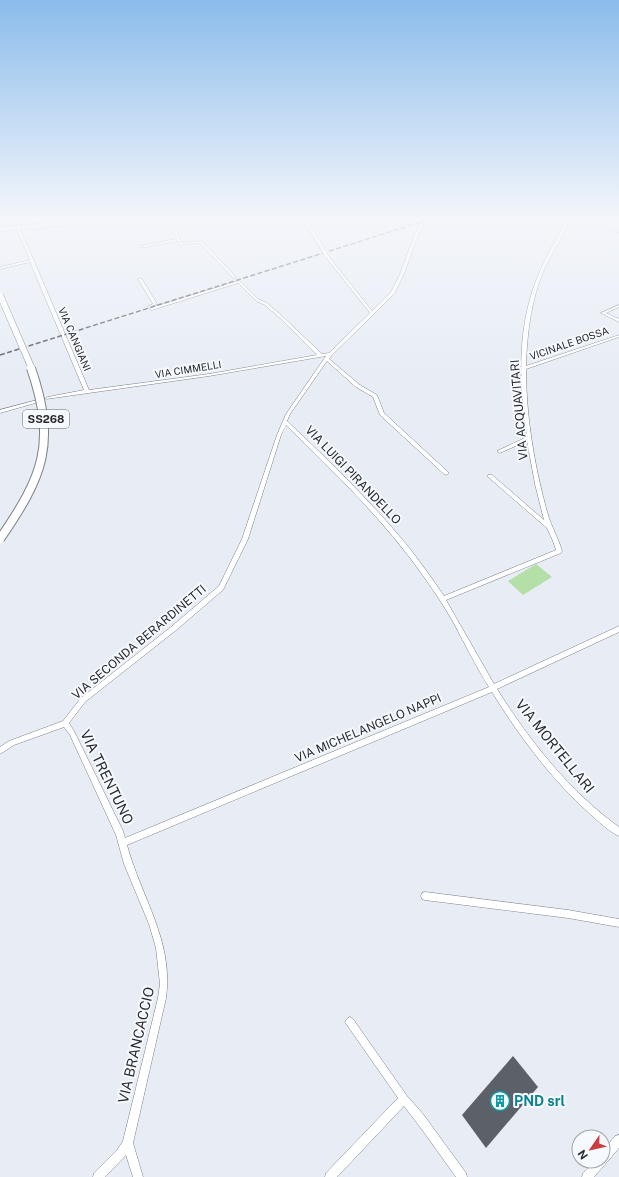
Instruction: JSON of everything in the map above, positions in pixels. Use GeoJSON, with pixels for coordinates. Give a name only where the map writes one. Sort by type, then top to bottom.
{"type":"FeatureCollection","features":[{"type":"Feature","properties":{"kind":"highway","name":"SS268"},"geometry":{"type":"LineString","coordinates":[[0,295],[37,382],[44,406],[46,428],[43,460],[35,483],[21,509],[0,539]]}},
{"type":"Feature","properties":{"kind":"street","name":"VIA CANGIANI"},"geometry":{"type":"LineString","coordinates":[[38,273],[87,391]]}},
{"type":"Feature","properties":{"kind":"street"},"geometry":{"type":"LineString","coordinates":[[230,273],[234,277]]}},
{"type":"Feature","properties":{"kind":"street"},"geometry":{"type":"LineString","coordinates":[[341,273],[372,313]]}},
{"type":"Feature","properties":{"kind":"street","name":"VIA SECONDA BERARDINETTI"},"geometry":{"type":"LineString","coordinates":[[65,723],[83,700],[167,634],[221,588],[245,540],[278,435],[285,422],[328,357],[393,293],[402,273]]}},
{"type":"Feature","properties":{"kind":"street","name":"VIA ACQUAVITARI"},"geometry":{"type":"LineString","coordinates":[[443,599],[555,554],[559,551],[542,504],[529,438],[525,368],[525,335],[531,301],[541,273]]}},
{"type":"Feature","properties":{"kind":"street"},"geometry":{"type":"LineString","coordinates":[[140,279],[155,304],[150,306],[152,309],[239,282],[257,300],[266,304],[282,317],[320,355]]}},
{"type":"Feature","properties":{"kind":"street","name":"VICINALE BOSSA"},"geometry":{"type":"LineString","coordinates":[[619,306],[603,313],[619,321]]}},
{"type":"Feature","properties":{"kind":"street","name":"VICINALE BOSSA"},"geometry":{"type":"LineString","coordinates":[[525,368],[619,336]]}},
{"type":"Feature","properties":{"kind":"street","name":"VIA CIMMELLI"},"geometry":{"type":"LineString","coordinates":[[48,398],[87,391],[209,375],[320,355],[328,357]]}},
{"type":"Feature","properties":{"kind":"street"},"geometry":{"type":"LineString","coordinates":[[328,357],[358,386],[375,396],[382,414],[446,473]]}},
{"type":"Feature","properties":{"kind":"street"},"geometry":{"type":"LineString","coordinates":[[0,412],[37,401]]}},
{"type":"Feature","properties":{"kind":"street","name":"VIA LUIGI PIRANDELLO"},"geometry":{"type":"LineString","coordinates":[[285,422],[389,527],[443,599],[493,688]]}},
{"type":"Feature","properties":{"kind":"street"},"geometry":{"type":"LineString","coordinates":[[500,451],[529,438]]}},
{"type":"Feature","properties":{"kind":"street"},"geometry":{"type":"LineString","coordinates":[[490,476],[550,527]]}},
{"type":"Feature","properties":{"kind":"street","name":"VIA MICHELANGELO NAPPI"},"geometry":{"type":"LineString","coordinates":[[123,843],[493,688],[619,629]]}},
{"type":"Feature","properties":{"kind":"street","name":"VIA MORTELLARI"},"geometry":{"type":"LineString","coordinates":[[493,688],[550,765],[586,805],[619,832]]}},
{"type":"Feature","properties":{"kind":"street"},"geometry":{"type":"LineString","coordinates":[[0,750],[19,740],[65,723]]}},
{"type":"Feature","properties":{"kind":"street","name":"VIA TRENTUNO"},"geometry":{"type":"LineString","coordinates":[[65,723],[72,733],[117,826],[123,843]]}},
{"type":"Feature","properties":{"kind":"street","name":"VIA BRANCACCIO"},"geometry":{"type":"LineString","coordinates":[[98,1177],[121,1154],[128,1142],[164,984],[160,948],[153,924],[128,864],[123,843]]}},
{"type":"Feature","properties":{"kind":"street"},"geometry":{"type":"LineString","coordinates":[[425,896],[568,914],[619,923]]}},
{"type":"Feature","properties":{"kind":"street"},"geometry":{"type":"LineString","coordinates":[[350,1022],[404,1099],[416,1112],[442,1152],[462,1177]]}},
{"type":"Feature","properties":{"kind":"street"},"geometry":{"type":"LineString","coordinates":[[330,1177],[404,1099]]}},
{"type":"Feature","properties":{"kind":"street"},"geometry":{"type":"LineString","coordinates":[[611,1149],[619,1140]]}},
{"type":"Feature","properties":{"kind":"street"},"geometry":{"type":"LineString","coordinates":[[128,1142],[138,1177]]}},
{"type":"Feature","properties":{"kind":"street"},"geometry":{"type":"LineString","coordinates":[[587,1177],[594,1169]]}},
{"type":"Feature","properties":{"kind":"green space"},"geometry":{"type":"Polygon","coordinates":[[[536,564],[552,577],[523,595],[508,581],[536,564]]]}},
{"type":"Feature","properties":{"kind":"building","name":"PND srl"},"geometry":{"type":"Polygon","coordinates":[[[513,1056],[538,1087],[486,1148],[462,1115],[513,1056]]]}},
{"type":"Feature","properties":{"kind":"railway"},"geometry":{"type":"LineString","coordinates":[[0,355],[260,273]]}},
{"type":"Feature","properties":{"kind":"place","name":"PND srl"},"geometry":{"type":"Point","coordinates":[500,1101]}}]}
